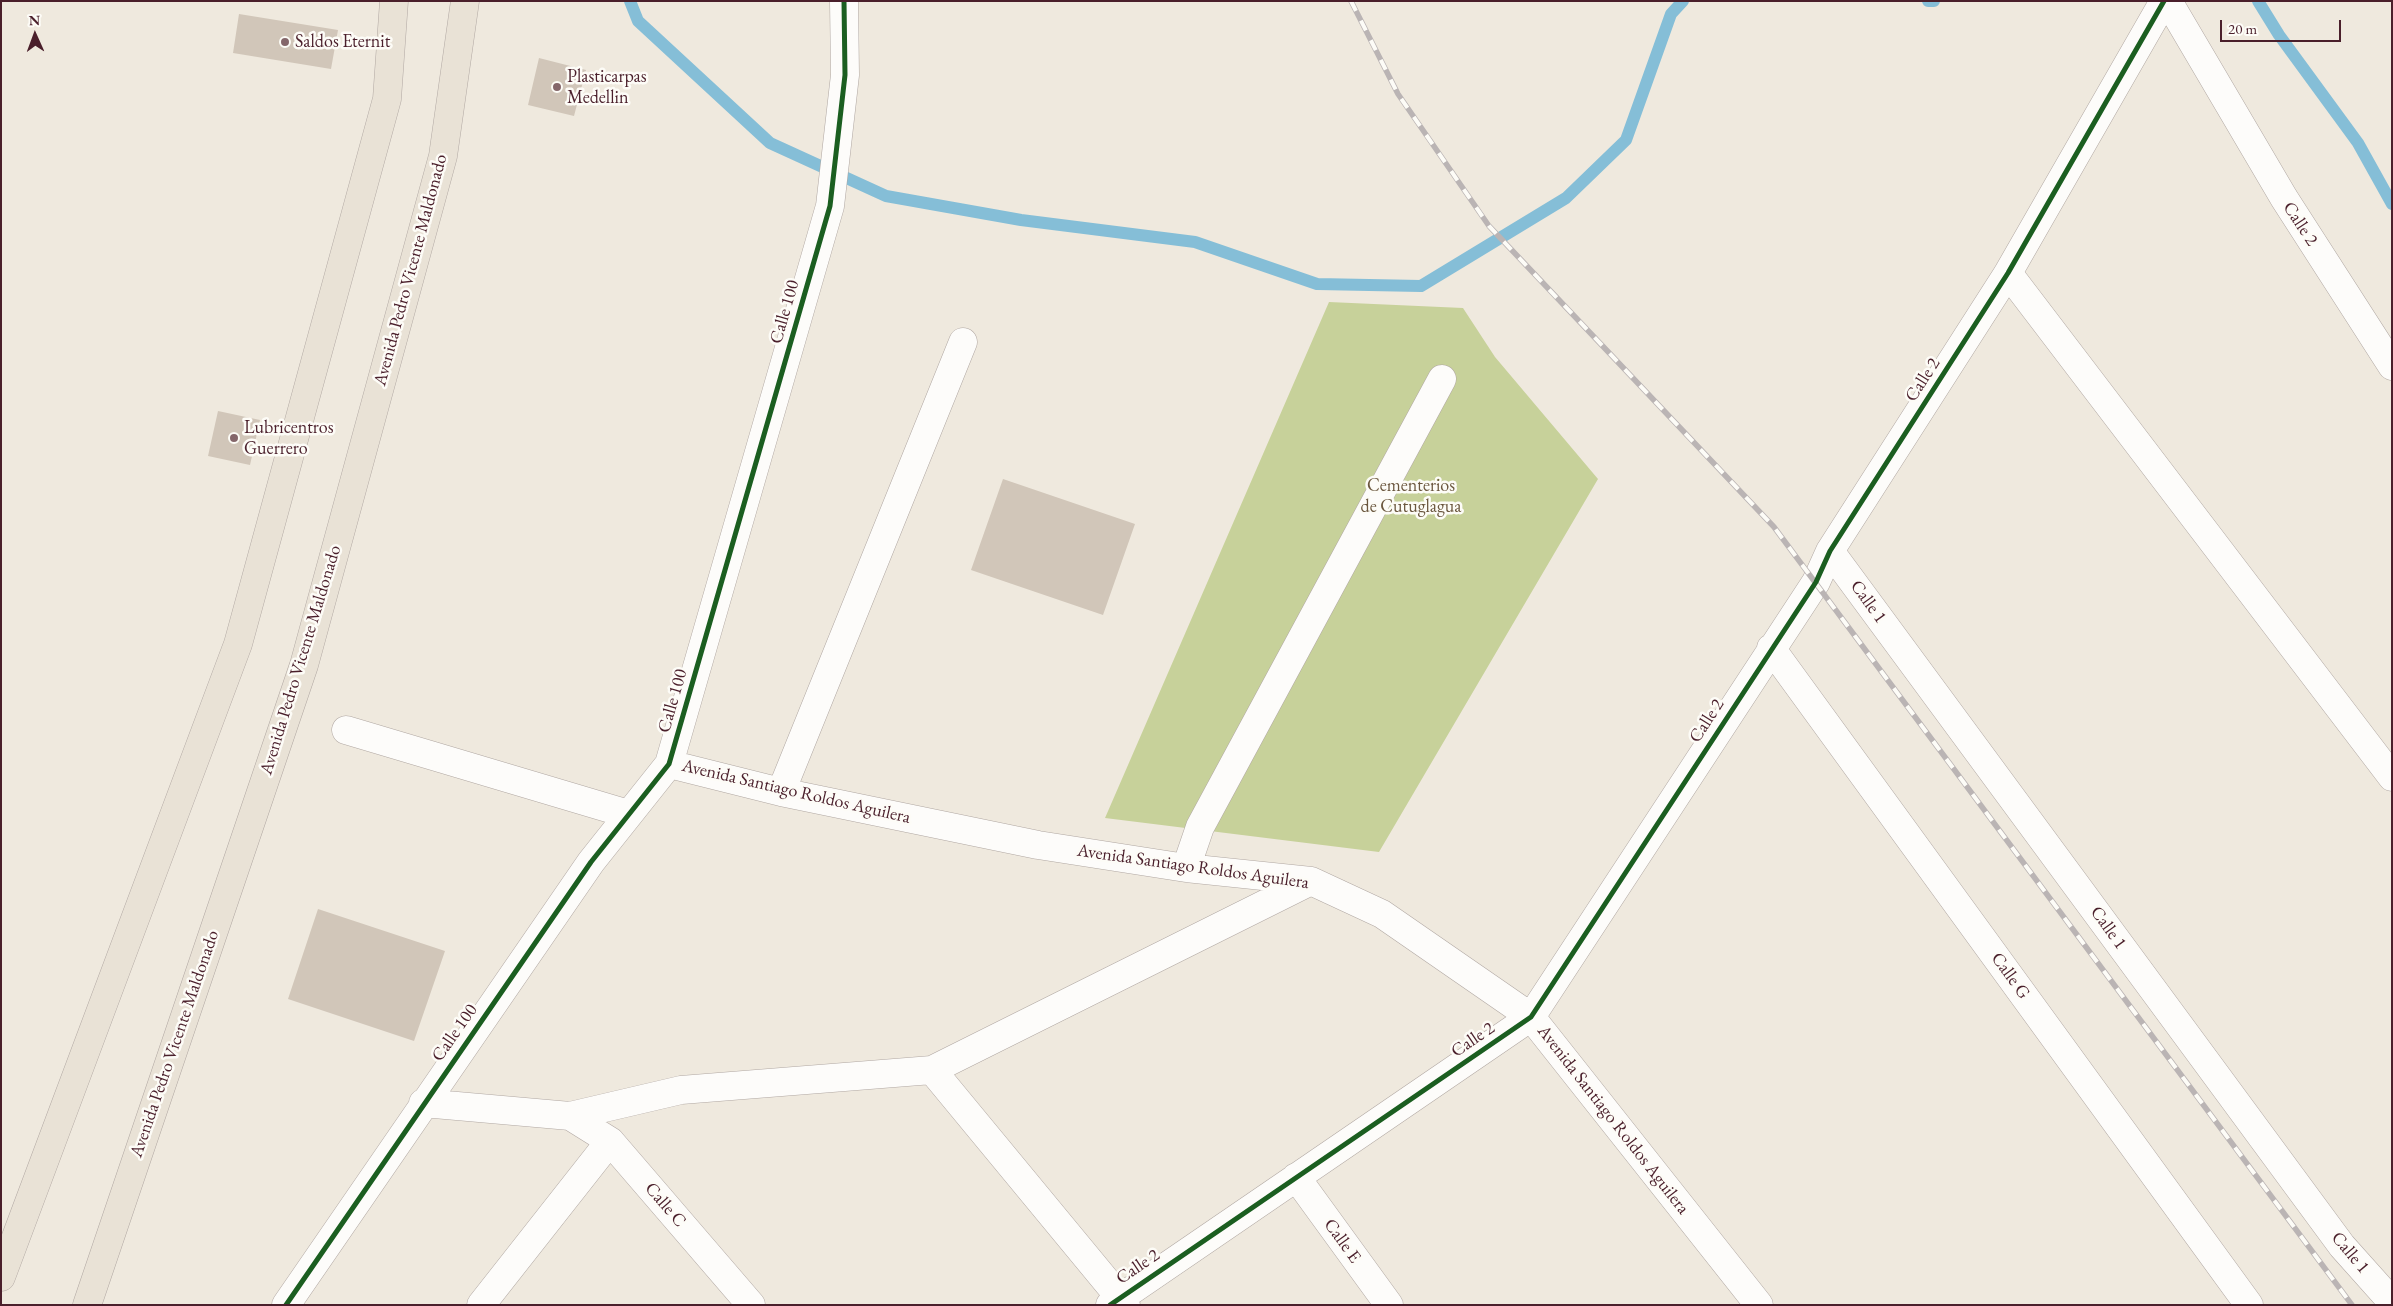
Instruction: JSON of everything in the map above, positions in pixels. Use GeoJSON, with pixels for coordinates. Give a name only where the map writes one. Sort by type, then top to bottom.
{"type":"FeatureCollection","features":[{"type":"Feature","properties":{"kind":"main road"},"geometry":{"type":"LineString","coordinates":[[1,1277],[238,644],[387,99],[394,1]]}},
{"type":"Feature","properties":{"kind":"main road","name":"Avenida Pedro Vicente Maldonado"},"geometry":{"type":"LineString","coordinates":[[86,1305],[304,665],[443,156],[465,1]]}},
{"type":"Feature","properties":{"kind":"street","name":"Calle 100"},"geometry":{"type":"LineString","coordinates":[[286,1305],[591,862],[669,764],[830,206],[845,75],[844,1]]}},
{"type":"Feature","properties":{"kind":"street","name":"Calle 2"},"geometry":{"type":"LineString","coordinates":[[1118,1302],[1296,1176],[1531,1017],[1816,582],[1830,551],[2008,273],[2166,1],[2284,198],[2392,366]]}},
{"type":"Feature","properties":{"kind":"street"},"geometry":{"type":"LineString","coordinates":[[2008,273],[2392,777]]}},
{"type":"Feature","properties":{"kind":"street"},"geometry":{"type":"LineString","coordinates":[[781,792],[963,342]]}},
{"type":"Feature","properties":{"kind":"street"},"geometry":{"type":"LineString","coordinates":[[1186,868],[1200,827],[1442,379]]}},
{"type":"Feature","properties":{"kind":"street","name":"Calle 1"},"geometry":{"type":"LineString","coordinates":[[1830,551],[2336,1238],[2392,1302]]}},
{"type":"Feature","properties":{"kind":"street","name":"Calle G"},"geometry":{"type":"LineString","coordinates":[[1771,648],[2249,1305]]}},
{"type":"Feature","properties":{"kind":"street"},"geometry":{"type":"LineString","coordinates":[[346,730],[628,814]]}},
{"type":"Feature","properties":{"kind":"street","name":"Avenida Santiago Roldos Aguilera"},"geometry":{"type":"LineString","coordinates":[[669,764],[781,792],[1038,845],[1186,868],[1311,881],[1382,914],[1531,1017],[1759,1305]]}},
{"type":"Feature","properties":{"kind":"street"},"geometry":{"type":"LineString","coordinates":[[423,1104],[570,1116],[681,1090],[932,1070],[1311,881]]}},
{"type":"Feature","properties":{"kind":"street"},"geometry":{"type":"LineString","coordinates":[[932,1070],[1118,1302]]}},
{"type":"Feature","properties":{"kind":"street","name":"Calle C"},"geometry":{"type":"LineString","coordinates":[[570,1116],[610,1141],[751,1305]]}},
{"type":"Feature","properties":{"kind":"street"},"geometry":{"type":"LineString","coordinates":[[481,1305],[610,1141]]}},
{"type":"Feature","properties":{"kind":"street","name":"Calle E"},"geometry":{"type":"LineString","coordinates":[[1296,1176],[1389,1305]]}},
{"type":"Feature","properties":{"kind":"green space","name":"Cementerios de Cutuglagua"},"geometry":{"type":"Polygon","coordinates":[[[1329,302],[1463,308],[1495,357],[1598,479],[1379,852],[1105,818],[1329,302]]]}},
{"type":"Feature","properties":{"kind":"building","name":"Saldos Eternit"},"geometry":{"type":"Polygon","coordinates":[[[239,14],[338,30],[331,69],[233,53],[239,14]]]}},
{"type":"Feature","properties":{"kind":"building","name":"Plasticarpas Medellin"},"geometry":{"type":"Polygon","coordinates":[[[539,58],[586,70],[574,116],[528,105],[539,58]]]}},
{"type":"Feature","properties":{"kind":"building","name":"Lubricentros Guerrero"},"geometry":{"type":"Polygon","coordinates":[[[218,411],[260,420],[250,465],[208,456],[218,411]]]}},
{"type":"Feature","properties":{"kind":"building"},"geometry":{"type":"Polygon","coordinates":[[[1003,479],[1135,524],[1103,615],[971,570],[1003,479]]]}},
{"type":"Feature","properties":{"kind":"building"},"geometry":{"type":"Polygon","coordinates":[[[318,909],[445,951],[414,1041],[288,999],[318,909]]]}},
{"type":"Feature","properties":{"kind":"waterway"},"geometry":{"type":"LineString","coordinates":[[630,1],[638,21],[770,143],[886,196],[1021,220],[1195,242],[1317,284],[1421,286],[1566,198],[1626,140],[1671,14],[1683,1]]}},
{"type":"Feature","properties":{"kind":"waterway"},"geometry":{"type":"LineString","coordinates":[[1928,1],[1934,1]]}},
{"type":"Feature","properties":{"kind":"waterway"},"geometry":{"type":"LineString","coordinates":[[2258,1],[2279,35],[2358,143],[2392,204]]}},
{"type":"Feature","properties":{"kind":"railway"},"geometry":{"type":"LineString","coordinates":[[1351,1],[1398,94],[1489,226],[1774,527],[2352,1305]]}},
{"type":"Feature","properties":{"kind":"cycle path"},"geometry":{"type":"LineString","coordinates":[[286,1305],[591,862],[669,764],[830,206],[845,75],[844,1]]}},
{"type":"Feature","properties":{"kind":"cycle path"},"geometry":{"type":"LineString","coordinates":[[1110,1305],[1531,1017],[1816,582],[1830,551],[2008,273],[2164,1]]}},
{"type":"Feature","properties":{"kind":"place","name":"Saldos Eternit"},"geometry":{"type":"Point","coordinates":[285,42]}},
{"type":"Feature","properties":{"kind":"place","name":"Plasticarpas Medellin"},"geometry":{"type":"Point","coordinates":[557,87]}},
{"type":"Feature","properties":{"kind":"place","name":"Lubricentros Guerrero"},"geometry":{"type":"Point","coordinates":[234,438]}}]}
